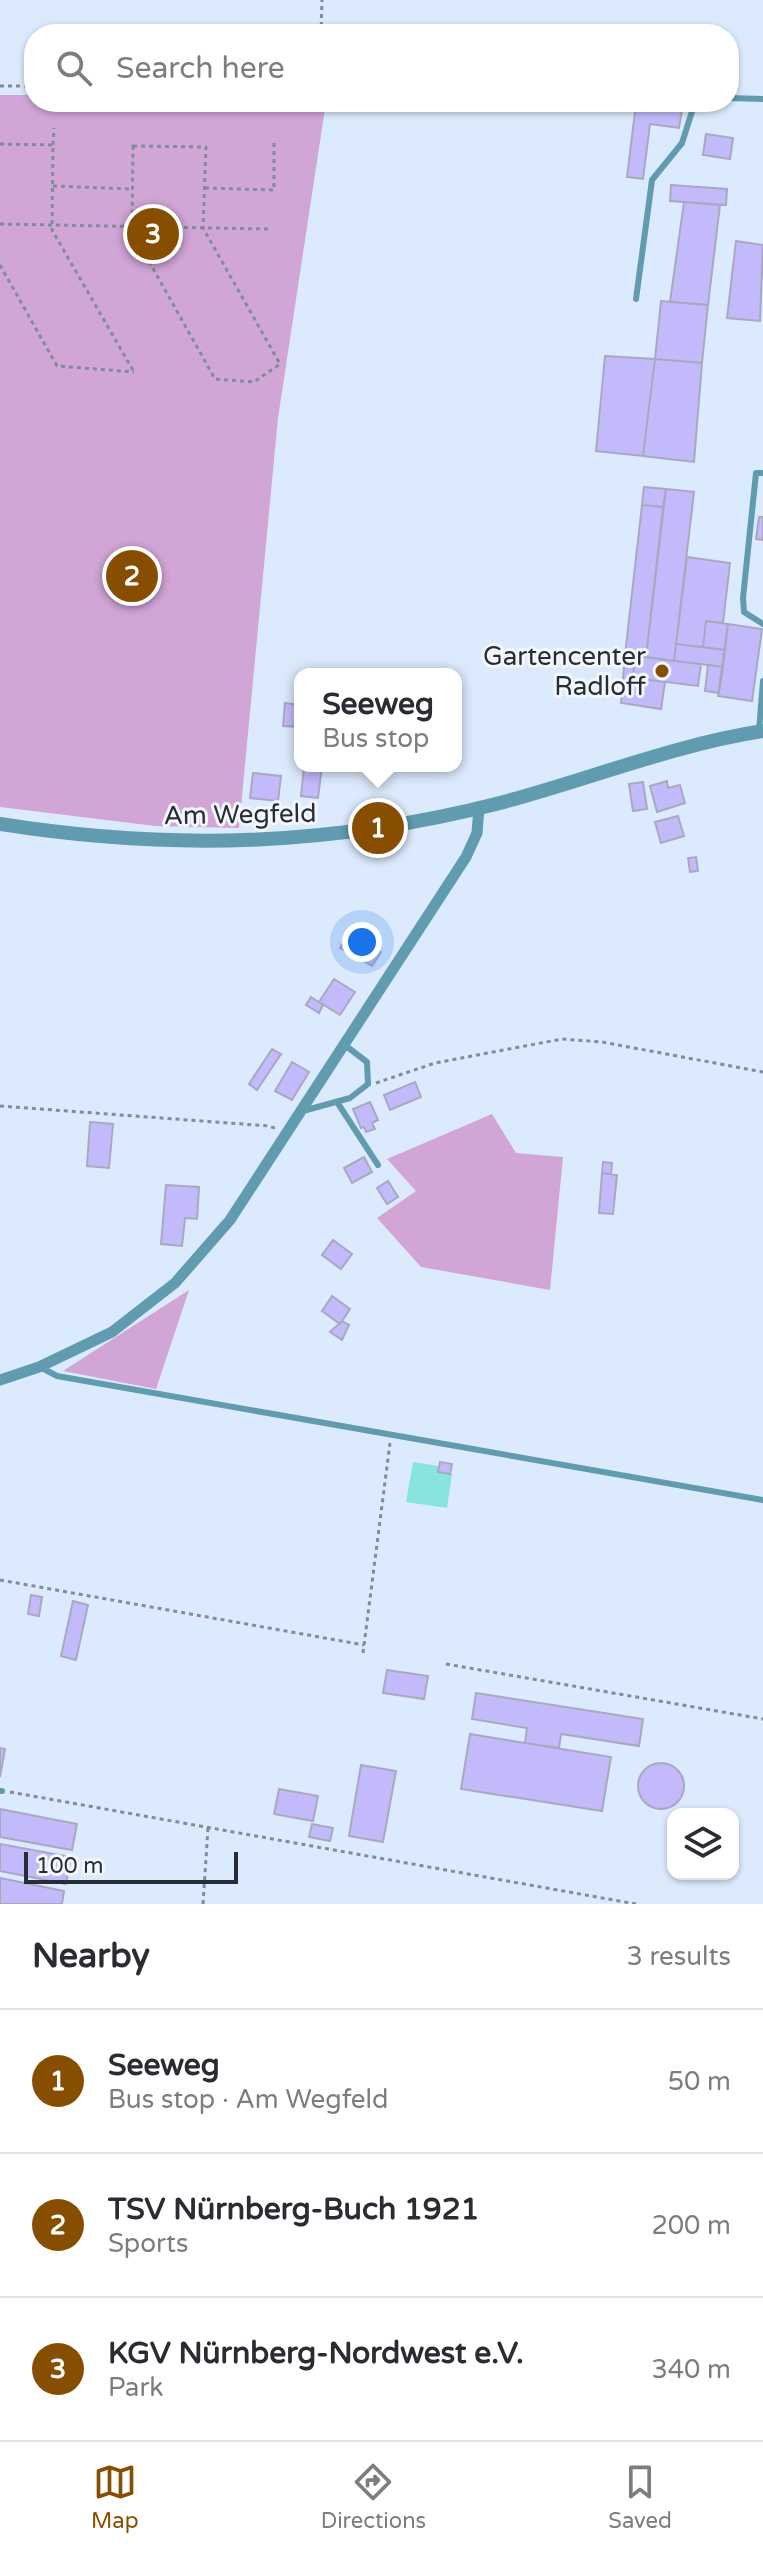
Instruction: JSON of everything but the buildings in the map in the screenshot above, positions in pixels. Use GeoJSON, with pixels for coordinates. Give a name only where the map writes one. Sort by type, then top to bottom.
{"type":"FeatureCollection","features":[{"type":"Feature","properties":{"kind":"street","name":"Am Wegfeld"},"geometry":{"type":"LineString","coordinates":[[0,824],[97,836],[252,842],[355,832],[479,808],[761,731]]}},
{"type":"Feature","properties":{"kind":"street"},"geometry":{"type":"LineString","coordinates":[[0,1380],[39,1367],[112,1332],[175,1283],[230,1220],[346,1046],[466,857],[477,833],[479,808]]}},
{"type":"Feature","properties":{"kind":"lane"},"geometry":{"type":"LineString","coordinates":[[739,98],[763,99]]}},
{"type":"Feature","properties":{"kind":"lane"},"geometry":{"type":"LineString","coordinates":[[636,299],[652,180],[682,143],[692,112]]}},
{"type":"Feature","properties":{"kind":"lane"},"geometry":{"type":"LineString","coordinates":[[763,473],[756,473],[743,598],[744,612],[763,624]]}},
{"type":"Feature","properties":{"kind":"lane"},"geometry":{"type":"LineString","coordinates":[[761,731],[763,681]]}},
{"type":"Feature","properties":{"kind":"lane"},"geometry":{"type":"LineString","coordinates":[[303,1111],[350,1098],[368,1084],[367,1062],[346,1046]]}},
{"type":"Feature","properties":{"kind":"lane"},"geometry":{"type":"LineString","coordinates":[[337,1102],[378,1165]]}},
{"type":"Feature","properties":{"kind":"lane"},"geometry":{"type":"LineString","coordinates":[[39,1367],[57,1376],[763,1500]]}},
{"type":"Feature","properties":{"kind":"path"},"geometry":{"type":"LineString","coordinates":[[321,24],[322,0]]}},
{"type":"Feature","properties":{"kind":"path"},"geometry":{"type":"LineString","coordinates":[[0,86],[24,86]]}},
{"type":"Feature","properties":{"kind":"path"},"geometry":{"type":"LineString","coordinates":[[0,265],[57,366],[134,372],[51,225],[54,128]]}},
{"type":"Feature","properties":{"kind":"path"},"geometry":{"type":"LineString","coordinates":[[205,188],[274,190],[274,139]]}},
{"type":"Feature","properties":{"kind":"path"},"geometry":{"type":"LineString","coordinates":[[0,144],[53,145]]}},
{"type":"Feature","properties":{"kind":"path"},"geometry":{"type":"LineString","coordinates":[[133,146],[206,147],[203,228],[280,364],[254,382],[215,379],[131,226],[132,189],[133,146]]}},
{"type":"Feature","properties":{"kind":"path"},"geometry":{"type":"LineString","coordinates":[[53,186],[132,189]]}},
{"type":"Feature","properties":{"kind":"path"},"geometry":{"type":"LineString","coordinates":[[0,224],[268,229]]}},
{"type":"Feature","properties":{"kind":"path"},"geometry":{"type":"LineString","coordinates":[[368,1084],[383,1083],[435,1063],[562,1039],[602,1042],[763,1072]]}},
{"type":"Feature","properties":{"kind":"path"},"geometry":{"type":"LineString","coordinates":[[0,1106],[269,1126],[288,1134]]}},
{"type":"Feature","properties":{"kind":"path"},"geometry":{"type":"LineString","coordinates":[[363,1653],[391,1435]]}},
{"type":"Feature","properties":{"kind":"path"},"geometry":{"type":"LineString","coordinates":[[0,1580],[364,1645]]}},
{"type":"Feature","properties":{"kind":"path"},"geometry":{"type":"LineString","coordinates":[[446,1664],[763,1719]]}},
{"type":"Feature","properties":{"kind":"path"},"geometry":{"type":"LineString","coordinates":[[1,1791],[636,1904]]}},
{"type":"Feature","properties":{"kind":"path"},"geometry":{"type":"LineString","coordinates":[[203,1904],[208,1828]]}},
{"type":"Feature","properties":{"kind":"shaded area"},"geometry":{"type":"Polygon","coordinates":[[[0,95],[24,95],[24,112],[324,112],[278,418],[239,828],[155,826],[0,807],[0,95]]]}},
{"type":"Feature","properties":{"kind":"shaded area"},"geometry":{"type":"Polygon","coordinates":[[[492,1114],[516,1153],[563,1157],[550,1290],[421,1267],[377,1218],[416,1191],[387,1159],[492,1114]]]}},
{"type":"Feature","properties":{"kind":"shaded area"},"geometry":{"type":"Polygon","coordinates":[[[189,1290],[156,1389],[63,1371],[189,1290]]]}},
{"type":"Feature","properties":{"kind":"shaded area"},"geometry":{"type":"Polygon","coordinates":[[[413,1462],[439,1466],[439,1472],[452,1474],[447,1508],[406,1502],[413,1462]]]}},
{"type":"Feature","properties":{"kind":"place","name":"KGV Nürnberg-Nordwest e.V."},"geometry":{"type":"Point","coordinates":[153,234]}},
{"type":"Feature","properties":{"kind":"place","name":"TSV Nürnberg-Buch 1921"},"geometry":{"type":"Point","coordinates":[132,576]}},
{"type":"Feature","properties":{"kind":"place","name":"Gartencenter Radloff"},"geometry":{"type":"Point","coordinates":[662,671]}},
{"type":"Feature","properties":{"kind":"place","name":"Seeweg"},"geometry":{"type":"Point","coordinates":[378,828]}}]}
